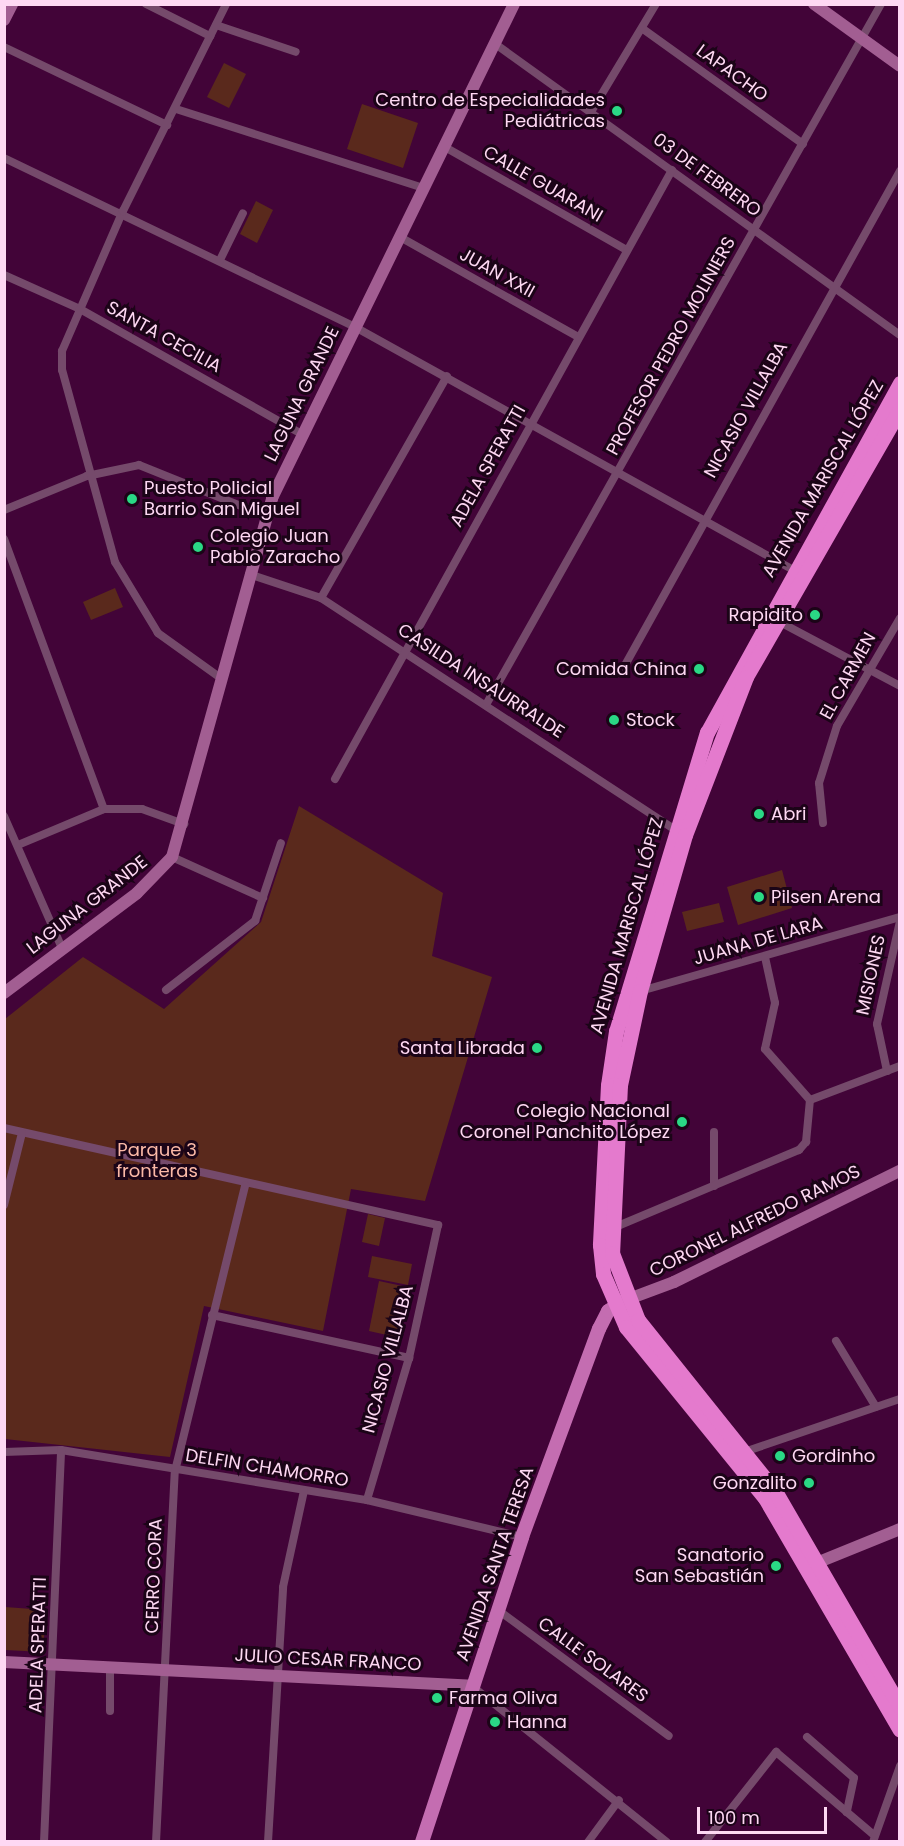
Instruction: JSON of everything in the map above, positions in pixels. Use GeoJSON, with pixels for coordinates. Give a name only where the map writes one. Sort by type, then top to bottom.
{"type":"FeatureCollection","features":[{"type":"Feature","properties":{"kind":"highway","name":"AVENIDA MARISCAL LÓPEZ"},"geometry":{"type":"LineString","coordinates":[[900,383],[799,573],[773,619],[720,702],[632,992],[608,1085],[600,1221],[600,1260],[634,1336],[749,1474],[895,1692],[900,1707]]}},
{"type":"Feature","properties":{"kind":"highway","name":"AVENIDA MARISCAL LÓPEZ"},"geometry":{"type":"LineString","coordinates":[[799,573],[900,409]]}},
{"type":"Feature","properties":{"kind":"highway","name":"AVENIDA MARISCAL LÓPEZ"},"geometry":{"type":"LineString","coordinates":[[632,992],[620,1085],[613,1228],[614,1269],[620,1302],[747,1451],[900,1730]]}},
{"type":"Feature","properties":{"kind":"main road"},"geometry":{"type":"LineString","coordinates":[[4,20],[12,4]]}},
{"type":"Feature","properties":{"kind":"main road","name":"LAGUNA GRANDE"},"geometry":{"type":"LineString","coordinates":[[4,993],[137,893],[172,857],[184,824],[266,516],[355,327],[514,4]]}},
{"type":"Feature","properties":{"kind":"main road"},"geometry":{"type":"LineString","coordinates":[[814,4],[900,66]]}},
{"type":"Feature","properties":{"kind":"main road","name":"CORONEL ALFREDO RAMOS"},"geometry":{"type":"LineString","coordinates":[[620,1302],[674,1282],[900,1171]]}},
{"type":"Feature","properties":{"kind":"main road","name":"AVENIDA SANTA TERESA"},"geometry":{"type":"LineString","coordinates":[[422,1842],[522,1537],[599,1329],[620,1302]]}},
{"type":"Feature","properties":{"kind":"main road"},"geometry":{"type":"LineString","coordinates":[[810,1565],[900,1529]]}},
{"type":"Feature","properties":{"kind":"main road","name":"JULIO CESAR FRANCO"},"geometry":{"type":"LineString","coordinates":[[4,1662],[472,1686]]}},
{"type":"Feature","properties":{"kind":"street"},"geometry":{"type":"LineString","coordinates":[[146,4],[210,36]]}},
{"type":"Feature","properties":{"kind":"street"},"geometry":{"type":"LineString","coordinates":[[222,679],[158,633],[138,606],[115,562],[87,476],[62,370],[62,351],[123,211],[176,110],[226,4]]}},
{"type":"Feature","properties":{"kind":"street"},"geometry":{"type":"LineString","coordinates":[[591,112],[656,4]]}},
{"type":"Feature","properties":{"kind":"street","name":"PROFESOR PEDRO MOLINIERS"},"geometry":{"type":"LineString","coordinates":[[487,703],[881,4]]}},
{"type":"Feature","properties":{"kind":"street"},"geometry":{"type":"LineString","coordinates":[[216,25],[296,52]]}},
{"type":"Feature","properties":{"kind":"street","name":"LAPACHO"},"geometry":{"type":"LineString","coordinates":[[643,28],[803,144]]}},
{"type":"Feature","properties":{"kind":"street","name":"03 DE FEBRERO"},"geometry":{"type":"LineString","coordinates":[[494,43],[900,335]]}},
{"type":"Feature","properties":{"kind":"street"},"geometry":{"type":"LineString","coordinates":[[4,47],[167,125]]}},
{"type":"Feature","properties":{"kind":"street"},"geometry":{"type":"LineString","coordinates":[[176,110],[423,188]]}},
{"type":"Feature","properties":{"kind":"street","name":"CALLE GUARANI"},"geometry":{"type":"LineString","coordinates":[[443,147],[627,250]]}},
{"type":"Feature","properties":{"kind":"street"},"geometry":{"type":"LineString","coordinates":[[4,158],[123,211],[355,327],[799,573]]}},
{"type":"Feature","properties":{"kind":"street","name":"ADELA SPERATTI"},"geometry":{"type":"LineString","coordinates":[[335,779],[672,170]]}},
{"type":"Feature","properties":{"kind":"street","name":"NICASIO VILLALBA"},"geometry":{"type":"LineString","coordinates":[[624,667],[702,521],[900,171]]}},
{"type":"Feature","properties":{"kind":"street"},"geometry":{"type":"LineString","coordinates":[[220,260],[243,213]]}},
{"type":"Feature","properties":{"kind":"street","name":"JUAN XXII"},"geometry":{"type":"LineString","coordinates":[[400,237],[578,337]]}},
{"type":"Feature","properties":{"kind":"street","name":"SANTA CECILIA"},"geometry":{"type":"LineString","coordinates":[[4,275],[80,309],[304,435]]}},
{"type":"Feature","properties":{"kind":"street"},"geometry":{"type":"LineString","coordinates":[[321,598],[447,376]]}},
{"type":"Feature","properties":{"kind":"street"},"geometry":{"type":"LineString","coordinates":[[4,510],[87,476],[126,466],[158,468],[266,516]]}},
{"type":"Feature","properties":{"kind":"street"},"geometry":{"type":"LineString","coordinates":[[4,538],[104,809]]}},
{"type":"Feature","properties":{"kind":"street","name":"CASILDA INSAURRALDE"},"geometry":{"type":"LineString","coordinates":[[249,574],[321,598],[487,703],[680,832]]}},
{"type":"Feature","properties":{"kind":"street","name":"EL CARMEN"},"geometry":{"type":"LineString","coordinates":[[823,823],[822,772],[837,726],[900,618]]}},
{"type":"Feature","properties":{"kind":"street"},"geometry":{"type":"LineString","coordinates":[[773,619],[900,686]]}},
{"type":"Feature","properties":{"kind":"street"},"geometry":{"type":"LineString","coordinates":[[18,845],[104,809],[142,809],[184,824]]}},
{"type":"Feature","properties":{"kind":"street"},"geometry":{"type":"LineString","coordinates":[[4,816],[62,948]]}},
{"type":"Feature","properties":{"kind":"street"},"geometry":{"type":"LineString","coordinates":[[166,990],[255,921],[281,843]]}},
{"type":"Feature","properties":{"kind":"street"},"geometry":{"type":"LineString","coordinates":[[172,857],[263,898]]}},
{"type":"Feature","properties":{"kind":"street","name":"JUANA DE LARA"},"geometry":{"type":"LineString","coordinates":[[632,992],[900,919]]}},
{"type":"Feature","properties":{"kind":"street","name":"MISIONES"},"geometry":{"type":"LineString","coordinates":[[886,1071],[877,1024],[900,919]]}},
{"type":"Feature","properties":{"kind":"street"},"geometry":{"type":"LineString","coordinates":[[613,1228],[804,1147],[810,1100],[765,1049],[775,996],[765,957]]}},
{"type":"Feature","properties":{"kind":"street"},"geometry":{"type":"LineString","coordinates":[[810,1100],[900,1066]]}},
{"type":"Feature","properties":{"kind":"street"},"geometry":{"type":"LineString","coordinates":[[4,1128],[245,1185]]}},
{"type":"Feature","properties":{"kind":"street"},"geometry":{"type":"LineString","coordinates":[[714,1132],[714,1186]]}},
{"type":"Feature","properties":{"kind":"street"},"geometry":{"type":"LineString","coordinates":[[4,1205],[22,1133]]}},
{"type":"Feature","properties":{"kind":"street","name":"NICASIO VILLALBA"},"geometry":{"type":"LineString","coordinates":[[245,1185],[438,1225],[409,1358],[367,1500]]}},
{"type":"Feature","properties":{"kind":"street","name":"CERRO CORA"},"geometry":{"type":"LineString","coordinates":[[156,1842],[167,1670],[175,1471],[245,1185]]}},
{"type":"Feature","properties":{"kind":"street"},"geometry":{"type":"LineString","coordinates":[[212,1315],[409,1358]]}},
{"type":"Feature","properties":{"kind":"street"},"geometry":{"type":"LineString","coordinates":[[836,1341],[876,1407]]}},
{"type":"Feature","properties":{"kind":"street"},"geometry":{"type":"LineString","coordinates":[[747,1451],[900,1399]]}},
{"type":"Feature","properties":{"kind":"street","name":"ADELA SPERATTI"},"geometry":{"type":"LineString","coordinates":[[44,1842],[55,1665],[61,1450]]}},
{"type":"Feature","properties":{"kind":"street","name":"DELFIN CHAMORRO"},"geometry":{"type":"LineString","coordinates":[[4,1452],[61,1450],[175,1471],[367,1500],[522,1537]]}},
{"type":"Feature","properties":{"kind":"street"},"geometry":{"type":"LineString","coordinates":[[268,1842],[283,1587],[304,1491]]}},
{"type":"Feature","properties":{"kind":"street","name":"CALLE SOLARES"},"geometry":{"type":"LineString","coordinates":[[498,1611],[669,1736]]}},
{"type":"Feature","properties":{"kind":"street"},"geometry":{"type":"LineString","coordinates":[[110,1668],[111,1711]]}},
{"type":"Feature","properties":{"kind":"street"},"geometry":{"type":"LineString","coordinates":[[472,1686],[619,1800],[667,1842]]}},
{"type":"Feature","properties":{"kind":"street"},"geometry":{"type":"LineString","coordinates":[[807,1737],[854,1778],[847,1812]]}},
{"type":"Feature","properties":{"kind":"street"},"geometry":{"type":"LineString","coordinates":[[705,1842],[776,1752],[874,1838],[900,1766]]}},
{"type":"Feature","properties":{"kind":"street"},"geometry":{"type":"LineString","coordinates":[[588,1842],[619,1800]]}},
{"type":"Feature","properties":{"kind":"green space"},"geometry":{"type":"Polygon","coordinates":[[[224,63],[246,74],[229,108],[207,97],[224,63]]]}},
{"type":"Feature","properties":{"kind":"green space"},"geometry":{"type":"Polygon","coordinates":[[[362,104],[418,123],[403,168],[347,149],[362,104]]]}},
{"type":"Feature","properties":{"kind":"green space"},"geometry":{"type":"Polygon","coordinates":[[[256,201],[273,210],[257,243],[240,234],[256,201]]]}},
{"type":"Feature","properties":{"kind":"green space"},"geometry":{"type":"Polygon","coordinates":[[[115,588],[123,607],[91,620],[83,602],[115,588]]]}},
{"type":"Feature","properties":{"kind":"green space","name":"Parque 3 fronteras"},"geometry":{"type":"Polygon","coordinates":[[[299,806],[443,893],[432,956],[492,977],[425,1201],[351,1189],[323,1331],[204,1306],[170,1457],[5,1439],[5,1019],[83,957],[164,1009],[261,922],[299,806]]]}},
{"type":"Feature","properties":{"kind":"green space","name":"Pilsen Arena"},"geometry":{"type":"Polygon","coordinates":[[[782,870],[792,908],[738,925],[727,887],[782,870]]]}},
{"type":"Feature","properties":{"kind":"green space","name":"Pilsen Arena"},"geometry":{"type":"Polygon","coordinates":[[[719,903],[724,922],[687,931],[682,912],[719,903]]]}},
{"type":"Feature","properties":{"kind":"green space"},"geometry":{"type":"Polygon","coordinates":[[[368,1214],[385,1218],[379,1246],[362,1242],[368,1214]]]}},
{"type":"Feature","properties":{"kind":"green space"},"geometry":{"type":"Polygon","coordinates":[[[372,1256],[412,1264],[408,1285],[368,1277],[372,1256]]]}},
{"type":"Feature","properties":{"kind":"green space"},"geometry":{"type":"Polygon","coordinates":[[[379,1281],[407,1287],[396,1337],[369,1331],[379,1281]]]}},
{"type":"Feature","properties":{"kind":"green space"},"geometry":{"type":"Polygon","coordinates":[[[5,1607],[46,1610],[43,1652],[5,1650],[5,1607]]]}},
{"type":"Feature","properties":{"kind":"place","name":"Centro de Especialidades Pediátricas"},"geometry":{"type":"Point","coordinates":[617,111]}},
{"type":"Feature","properties":{"kind":"place","name":"Puesto Policial Barrio San Miguel"},"geometry":{"type":"Point","coordinates":[132,499]}},
{"type":"Feature","properties":{"kind":"place","name":"Colegio Juan Pablo Zaracho"},"geometry":{"type":"Point","coordinates":[198,547]}},
{"type":"Feature","properties":{"kind":"place","name":"Rapidito"},"geometry":{"type":"Point","coordinates":[815,615]}},
{"type":"Feature","properties":{"kind":"place","name":"Comida China"},"geometry":{"type":"Point","coordinates":[699,669]}},
{"type":"Feature","properties":{"kind":"place","name":"Stock"},"geometry":{"type":"Point","coordinates":[614,720]}},
{"type":"Feature","properties":{"kind":"place","name":"Abri"},"geometry":{"type":"Point","coordinates":[759,814]}},
{"type":"Feature","properties":{"kind":"place","name":"Pilsen Arena"},"geometry":{"type":"Point","coordinates":[759,897]}},
{"type":"Feature","properties":{"kind":"place","name":"Santa Librada"},"geometry":{"type":"Point","coordinates":[537,1048]}},
{"type":"Feature","properties":{"kind":"place","name":"Colegio Nacional Coronel Panchito López"},"geometry":{"type":"Point","coordinates":[682,1122]}},
{"type":"Feature","properties":{"kind":"place","name":"Gordinho"},"geometry":{"type":"Point","coordinates":[780,1456]}},
{"type":"Feature","properties":{"kind":"place","name":"Gonzalito"},"geometry":{"type":"Point","coordinates":[809,1483]}},
{"type":"Feature","properties":{"kind":"place","name":"Sanatorio San Sebastián"},"geometry":{"type":"Point","coordinates":[776,1566]}},
{"type":"Feature","properties":{"kind":"place","name":"Farma Oliva"},"geometry":{"type":"Point","coordinates":[437,1698]}},
{"type":"Feature","properties":{"kind":"place","name":"Hanna"},"geometry":{"type":"Point","coordinates":[495,1722]}}]}
